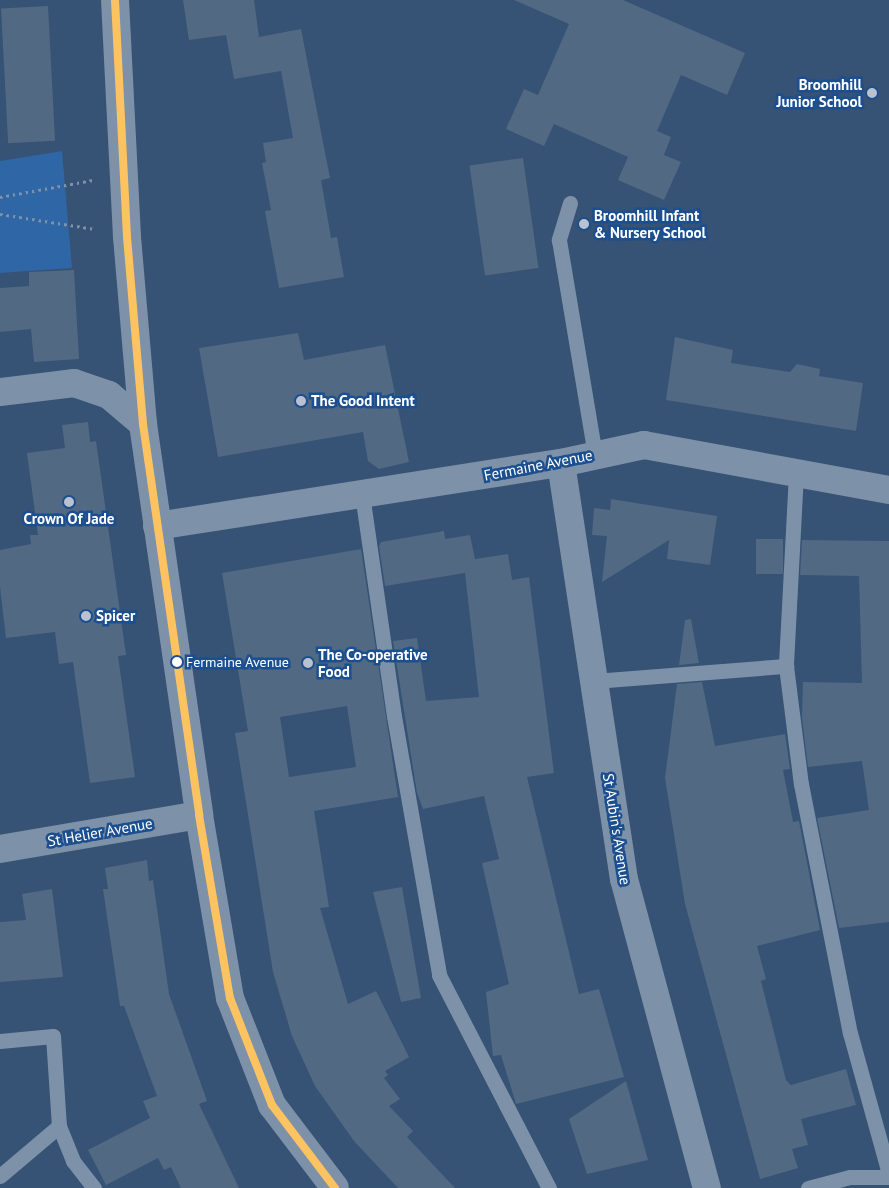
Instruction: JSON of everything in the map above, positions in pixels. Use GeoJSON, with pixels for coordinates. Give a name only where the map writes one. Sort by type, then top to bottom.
{"type":"FeatureCollection","features":[{"type":"Feature","properties":{"kind":"street"},"geometry":{"type":"LineString","coordinates":[[115,0],[127,237],[143,424],[199,815],[230,998],[272,1105],[335,1188]]}},
{"type":"Feature","properties":{"kind":"street"},"geometry":{"type":"LineString","coordinates":[[0,392],[53,384],[93,388],[109,395],[143,424]]}},
{"type":"Feature","properties":{"kind":"street","name":"Fermaine Avenue"},"geometry":{"type":"LineString","coordinates":[[157,526],[561,463],[595,454],[644,445],[889,490]]}},
{"type":"Feature","properties":{"kind":"street","name":"St Aubin's Avenue"},"geometry":{"type":"LineString","coordinates":[[561,463],[624,879],[707,1188]]}},
{"type":"Feature","properties":{"kind":"street","name":"St Helier Avenue"},"geometry":{"type":"LineString","coordinates":[[0,849],[199,815]]}},
{"type":"Feature","properties":{"kind":"lane"},"geometry":{"type":"LineString","coordinates":[[570,202],[559,240],[595,454]]}},
{"type":"Feature","properties":{"kind":"lane"},"geometry":{"type":"LineString","coordinates":[[796,473],[786,666],[800,784],[850,1033],[889,1176],[850,1177],[808,1188]]}},
{"type":"Feature","properties":{"kind":"lane"},"geometry":{"type":"LineString","coordinates":[[362,494],[394,716],[439,975],[549,1188]]}},
{"type":"Feature","properties":{"kind":"lane"},"geometry":{"type":"LineString","coordinates":[[594,681],[786,666]]}},
{"type":"Feature","properties":{"kind":"lane"},"geometry":{"type":"LineString","coordinates":[[0,1041],[53,1036],[59,1126],[73,1161],[94,1188]]}},
{"type":"Feature","properties":{"kind":"lane"},"geometry":{"type":"LineString","coordinates":[[0,1176],[59,1126]]}},
{"type":"Feature","properties":{"kind":"path"},"geometry":{"type":"LineString","coordinates":[[0,197],[82,182]]}},
{"type":"Feature","properties":{"kind":"path"},"geometry":{"type":"LineString","coordinates":[[0,214],[79,225]]}},
{"type":"Feature","properties":{"kind":"shaded area"},"geometry":{"type":"Polygon","coordinates":[[[62,151],[72,268],[0,273],[0,161],[62,151]]]}},
{"type":"Feature","properties":{"kind":"building"},"geometry":{"type":"Polygon","coordinates":[[[183,0],[254,0],[259,37],[301,29],[330,178],[321,180],[331,238],[337,237],[344,277],[279,288],[265,211],[271,210],[262,163],[266,162],[263,143],[293,138],[281,71],[234,79],[226,35],[189,40],[183,0]]]}},
{"type":"Feature","properties":{"kind":"building"},"geometry":{"type":"Polygon","coordinates":[[[514,0],[623,0],[745,53],[727,95],[681,75],[657,131],[671,137],[664,155],[681,162],[664,200],[618,180],[628,157],[554,124],[544,146],[506,129],[524,89],[538,95],[569,24],[514,0]]]}},
{"type":"Feature","properties":{"kind":"building"},"geometry":{"type":"Polygon","coordinates":[[[48,6],[55,141],[8,143],[1,8],[48,6]]]}},
{"type":"Feature","properties":{"kind":"building"},"geometry":{"type":"Polygon","coordinates":[[[523,158],[538,268],[485,275],[470,166],[523,158]]]}},
{"type":"Feature","properties":{"kind":"building"},"geometry":{"type":"Polygon","coordinates":[[[74,270],[79,359],[34,362],[31,329],[0,332],[0,288],[29,286],[29,272],[74,270]]]}},
{"type":"Feature","properties":{"kind":"building","name":"The Good Intent"},"geometry":{"type":"Polygon","coordinates":[[[298,333],[304,360],[385,345],[409,462],[379,469],[368,461],[363,432],[218,457],[199,348],[298,333]]]}},
{"type":"Feature","properties":{"kind":"building"},"geometry":{"type":"Polygon","coordinates":[[[675,337],[733,350],[731,363],[790,372],[797,364],[820,369],[819,376],[863,383],[856,431],[666,400],[675,337]]]}},
{"type":"Feature","properties":{"kind":"building"},"geometry":{"type":"Polygon","coordinates":[[[88,422],[90,442],[96,441],[126,655],[118,656],[135,777],[90,783],[73,662],[59,664],[55,632],[6,638],[0,587],[0,550],[31,544],[30,535],[38,535],[27,453],[65,448],[62,425],[88,422]]]}},
{"type":"Feature","properties":{"kind":"building"},"geometry":{"type":"Polygon","coordinates":[[[611,499],[717,516],[710,565],[667,559],[669,540],[602,582],[607,536],[592,535],[594,508],[610,510],[611,499]]]}},
{"type":"Feature","properties":{"kind":"building"},"geometry":{"type":"Polygon","coordinates":[[[444,531],[445,539],[470,535],[475,559],[508,554],[512,580],[529,577],[554,773],[527,777],[579,994],[599,989],[624,1077],[516,1104],[501,1055],[493,1056],[486,992],[509,984],[482,863],[499,859],[484,796],[423,809],[417,793],[393,641],[417,638],[426,701],[479,697],[465,573],[385,586],[379,546],[381,542],[444,531]]]}},
{"type":"Feature","properties":{"kind":"building"},"geometry":{"type":"Polygon","coordinates":[[[756,539],[783,539],[783,574],[756,574],[756,539]]]}},
{"type":"Feature","properties":{"kind":"building"},"geometry":{"type":"Polygon","coordinates":[[[802,540],[889,541],[889,922],[839,928],[817,818],[869,810],[862,761],[808,767],[802,718],[803,682],[862,683],[859,576],[800,575],[802,540]]]}},
{"type":"Feature","properties":{"kind":"building"},"geometry":{"type":"Polygon","coordinates":[[[361,549],[398,797],[314,811],[329,907],[320,908],[348,1004],[376,991],[409,1057],[385,1071],[388,1075],[384,1078],[400,1099],[389,1106],[413,1131],[407,1137],[455,1188],[398,1188],[354,1141],[315,1086],[292,1036],[273,972],[235,733],[248,731],[222,573],[361,549]],[[347,706],[280,717],[289,777],[356,767],[347,706]]]}},
{"type":"Feature","properties":{"kind":"building"},"geometry":{"type":"Polygon","coordinates":[[[691,619],[699,663],[679,665],[685,620],[691,619]]]}},
{"type":"Feature","properties":{"kind":"building"},"geometry":{"type":"Polygon","coordinates":[[[702,682],[715,746],[785,734],[790,769],[783,770],[793,822],[799,821],[820,930],[757,946],[766,979],[761,981],[786,1080],[791,1085],[846,1069],[856,1105],[801,1119],[808,1145],[792,1149],[798,1168],[760,1179],[685,904],[665,778],[677,684],[702,682]]]}},
{"type":"Feature","properties":{"kind":"building"},"geometry":{"type":"Polygon","coordinates":[[[147,860],[149,881],[153,880],[169,994],[207,1101],[199,1104],[239,1188],[181,1188],[171,1167],[164,1170],[158,1158],[106,1185],[88,1150],[150,1118],[143,1101],[157,1096],[124,1006],[120,1006],[103,889],[108,889],[105,868],[147,860]]]}},
{"type":"Feature","properties":{"kind":"building"},"geometry":{"type":"Polygon","coordinates":[[[402,887],[421,998],[401,1002],[373,892],[402,887]]]}},
{"type":"Feature","properties":{"kind":"building"},"geometry":{"type":"Polygon","coordinates":[[[52,889],[63,977],[0,982],[0,922],[26,920],[22,894],[52,889]]]}},
{"type":"Feature","properties":{"kind":"building"},"geometry":{"type":"Polygon","coordinates":[[[626,1081],[648,1160],[587,1174],[569,1119],[626,1081]]]}},
{"type":"Feature","properties":{"kind":"transit line"},"geometry":{"type":"LineString","coordinates":[[115,0],[127,237],[143,424],[199,815],[230,998],[272,1105],[335,1188]]}},
{"type":"Feature","properties":{"kind":"place","name":"Broomhill Junior School"},"geometry":{"type":"Point","coordinates":[872,93]}},
{"type":"Feature","properties":{"kind":"place","name":"Broomhill Infant & Nursery School"},"geometry":{"type":"Point","coordinates":[584,224]}},
{"type":"Feature","properties":{"kind":"place","name":"The Good Intent"},"geometry":{"type":"Point","coordinates":[301,401]}},
{"type":"Feature","properties":{"kind":"place","name":"Crown Of Jade"},"geometry":{"type":"Point","coordinates":[69,502]}},
{"type":"Feature","properties":{"kind":"place","name":"Spicer"},"geometry":{"type":"Point","coordinates":[86,616]}},
{"type":"Feature","properties":{"kind":"place","name":"Fermaine Avenue"},"geometry":{"type":"Point","coordinates":[177,662]}},
{"type":"Feature","properties":{"kind":"place","name":"The Co-operative Food"},"geometry":{"type":"Point","coordinates":[308,663]}}]}
